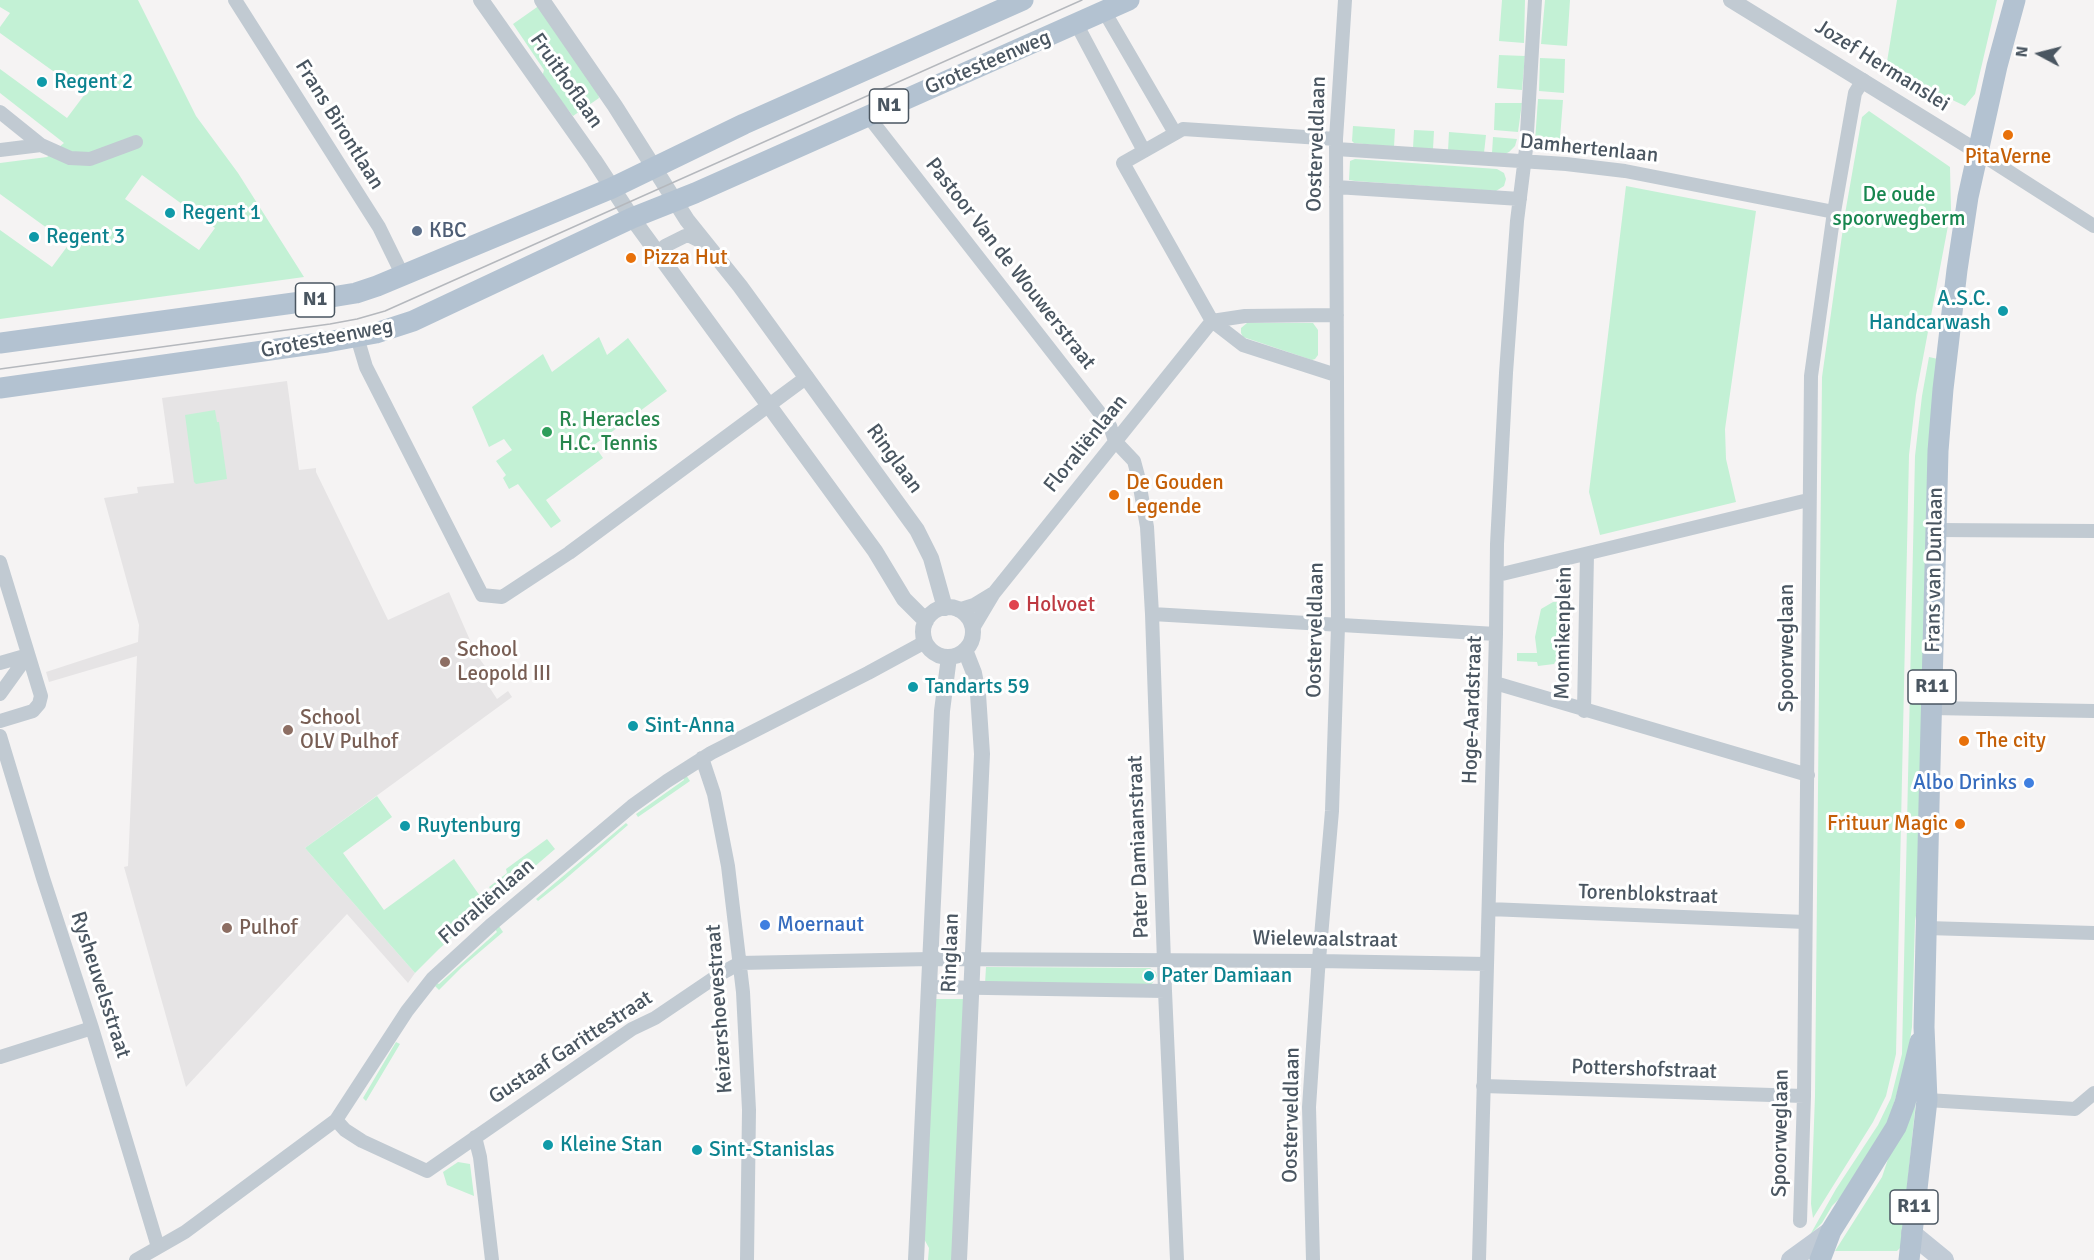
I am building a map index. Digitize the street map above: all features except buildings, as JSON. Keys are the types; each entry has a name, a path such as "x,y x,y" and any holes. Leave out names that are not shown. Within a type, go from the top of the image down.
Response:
{"main road":[{"name":"N1","path":"1104,11 1129,0"},
{"name":"R11","path":"1978,152 2014,0"},
{"name":"Grotesteenweg","path":"654,169 744,124 1015,2"},
{"name":"Grotesteenweg","path":"675,202 1077,25 1104,11"},
{"name":"Frans van Dunlaan","path":"1909,1260 1927,1100 1924,1027 1938,451 1956,270 1978,152"},
{"name":"N1","path":"612,188 654,169"},
{"name":"Grotesteenweg","path":"0,343 356,293 403,276 612,188"},
{"name":"N1","path":"632,218 675,202"},
{"name":"Grotesteenweg","path":"0,388 357,337 413,321 632,218"},
{"name":"Frans van Dunlaan","path":"1820,1260 1831,1231 1896,1127 1905,1103 1924,1027"},
{"path":"1791,1260 1831,1231"},
{"path":"1911,1233 1944,1260"}],"street":[{"name":"Frans Birontlaan","path":"235,0 379,226 403,276"},
{"name":"Fruithoflaan","path":"482,0 632,218"},
{"name":"Fruithoflaan","path":"542,0 615,106 675,202"},
{"name":"Oosterveldlaan","path":"1313,1260 1309,1107 1332,811 1338,626 1336,144 1345,0"},
{"name":"Hoge-Aardstraat","path":"1479,1260 1497,544 1506,373 1535,0"},
{"name":"Jozef Hermanslei","path":"1731,0 1749,5 1978,152"},
{"path":"1104,11 1175,133"},
{"path":"1077,25 1144,151"},
{"name":"Spoorweglaan","path":"1800,1221 1804,1096 1811,376 1834,212 1855,93 1863,80"},
{"path":"0,112 41,144 70,158 90,159 136,142"},
{"name":"Pastoor Van de Wouwerstraat","path":"867,116 1110,426 1115,441"},
{"name":"Damhertenlaan","path":"1212,321 1123,163 1183,129 1625,171 1834,212"},
{"path":"0,150 41,144"},
{"path":"1978,152 2094,226"},
{"path":"1336,188 1520,199"},
{"name":"Ringlaan","path":"675,202 704,243 740,286 917,530 932,558 952,609 968,618 972,630"},
{"path":"632,218 875,551 904,599 926,621"},
{"path":"661,257 664,246 684,236 690,236 704,243"},
{"path":"1212,321 1245,316 1337,315"},
{"path":"1212,321 1243,345 1336,375"},
{"name":"Floraliënlaan","path":"972,630 994,592 1212,321"},
{"path":"357,337 366,367 482,595 502,597 569,553 807,377"},
{"name":"Pater Damiaanstraat","path":"1115,441 1134,461 1147,526 1177,1260"},
{"path":"1587,554 1808,500"},
{"path":"1936,530 2094,531"},
{"name":"Monnikenplein","path":"1495,683 1584,711 1587,554 1498,575"},
{"path":"0,562 40,696 39,704 33,711 0,721"},
{"name":"Floraliënlaan","path":"952,609 974,605 994,592"},
{"path":"952,609 931,614 924,627 925,642 937,654 949,657 965,650 970,643 972,630"},
{"path":"1152,614 1496,634"},
{"name":"Floraliënlaan","path":"136,1260 185,1232 336,1120 407,1011 432,979 492,924 633,806 702,758 925,642"},
{"name":"Ringlaan","path":"959,1260 982,742 978,694 974,673 965,650"},
{"path":"0,663 28,655"},
{"path":"0,694 28,655"},
{"name":"Ringlaan","path":"916,1260 942,711 949,657"},
{"path":"1932,708 2094,711"},
{"path":"1584,711 1808,775"},
{"name":"Rysheuvelsstraat","path":"0,736 158,1247"},
{"name":"Keizershoevestraat","path":"702,758 714,794 728,866 740,963 749,1110 747,1260"},
{"name":"Torenblokstraat","path":"1489,909 1805,922"},
{"path":"1927,928 2094,933"},
{"name":"Wielewaalstraat","path":"740,963 930,959 1486,964"},
{"name":"Gustaaf Garittestraat","path":"336,1120 356,1138 427,1171 632,1029 655,1018 740,963"},
{"path":"929,987 1165,991"},
{"path":"0,1057 92,1028"},
{"name":"Pottershofstraat","path":"1483,1086 1804,1096"},
{"path":"1927,1100 2075,1109 2094,1093"},
{"path":"475,1137 480,1157 492,1260"}],"shaded area":[{"name":"School OLV Pulhof","path":"287,381 299,470 316,468 388,620 449,592 476,654 487,669 480,673 497,699 508,691 512,697 305,848 415,973 408,983 347,914 186,1087 124,867 128,866 137,656 49,682 46,672 138,642 139,625 104,498 138,493 137,487 174,483 162,398"}],"green space":[{"path":"0,0 138,0 196,116 238,173 304,277 0,319 0,230 52,267 69,244 0,194 0,163 47,157 64,143 0,93 0,69 67,118 85,94 0,33 0,27 10,13 0,7","holes":["142,175 215,228 199,250 125,199"]},
{"path":"1502,0 1525,0 1524,43 1499,41"},
{"path":"1545,0 1570,0 1567,46 1541,44"},
{"path":"1897,0 1997,0 1975,94 1965,106 1886,68"},
{"path":"540,5 597,89 599,98 573,116 542,77 544,70 513,24"},
{"path":"1499,55 1525,56 1522,90 1497,88"},
{"path":"1540,58 1565,59 1564,93 1539,91"},
{"path":"1538,99 1563,100 1559,151 1539,149 1535,141"},
{"path":"1495,103 1522,103 1518,132 1494,130"},
{"name":"De oude spoorwegberm","path":"1869,111 1950,167 1951,210 1916,395 1909,455 1896,1054 1886,1096 1873,1122 1813,1218 1811,1204 1815,1096 1822,377 1845,214 1862,117"},
{"path":"1353,126 1395,129 1394,147 1354,143 1352,141"},
{"path":"1414,130 1434,131 1433,149 1413,148"},
{"path":"1449,132 1486,135 1484,153 1448,151"},
{"path":"1493,137 1517,139 1515,146 1509,152 1492,153"},
{"path":"1355,159 1497,169 1504,173 1506,179 1504,186 1496,191 1349,180 1350,161"},
{"path":"1626,186 1756,211 1725,429 1726,459 1736,502 1600,535 1589,492"},
{"path":"1247,323 1313,323 1318,330 1318,355 1312,360 1243,337 1241,328"},
{"name":"R. Heracles H.C. Tennis","path":"599,337 607,355 628,338 667,391 594,445 603,458 546,500 561,521 551,528 518,484 509,489 503,478 506,475 496,461 512,450 504,439 489,447 472,407 543,354 552,372"},
{"path":"1929,357 1938,359 1920,894 1915,921 1912,1027 1907,1060 1888,1123 1848,1190 1832,1206 1822,1223 1810,1235 1836,1189 1878,1125 1891,1098 1902,1054 1915,456"},
{"path":"215,410 217,422 219,422 227,479 196,484 185,415"},
{"path":"1553,602 1561,602 1568,619 1561,651 1554,664 1538,666 1537,662 1517,661 1517,653 1537,653 1535,637 1541,609"},
{"path":"686,775 690,781 638,817 636,814 684,780"},
{"path":"377,796 392,817 343,853 384,910 454,859 487,906 415,973 305,848"},
{"path":"626,823 628,825 562,882 538,901 536,899"},
{"path":"547,839 555,849 497,899 489,887 507,873 506,869"},
{"path":"499,926 503,932 439,990 435,986 497,932 495,929"},
{"path":"986,967 1150,968 1156,972 1157,976 1151,985 985,984"},
{"path":"936,999 966,999 952,1260 928,1260 929,1248 923,1237"},
{"path":"396,1042 400,1044 366,1101 363,1098"},
{"path":"1916,1100 1901,1247 1897,1251 1835,1251 1882,1177 1889,1156"},
{"path":"458,1162 470,1164 474,1196 447,1185 443,1172"}],"tram line":[{"path":"0,369 330,324 385,311 1082,0"}],"place":[{"name":"Regent 2","path":"42,82"},
{"name":"PitaVerne","path":"2008,135"},
{"name":"Regent 1","path":"170,213"},
{"name":"KBC","path":"417,231"},
{"name":"Regent 3","path":"34,237"},
{"name":"Pizza Hut","path":"631,258"},
{"name":"A.S.C. Handcarwash","path":"2003,311"},
{"name":"R. Heracles H.C. Tennis","path":"547,432"},
{"name":"De Gouden Legende","path":"1114,495"},
{"name":"Holvoet","path":"1014,605"},
{"name":"School Leopold III","path":"445,662"},
{"name":"Tandarts 59","path":"913,687"},
{"name":"Sint-Anna","path":"633,726"},
{"name":"School OLV Pulhof","path":"288,730"},
{"name":"The city","path":"1964,741"},
{"name":"Albo Drinks","path":"2029,783"},
{"name":"Frituur Magic","path":"1960,824"},
{"name":"Ruytenburg","path":"405,826"},
{"name":"Moernaut","path":"765,925"},
{"name":"Pulhof","path":"227,928"},
{"name":"Pater Damiaan","path":"1149,976"},
{"name":"Kleine Stan","path":"548,1145"},
{"name":"Sint-Stanislas","path":"697,1150"}]}
